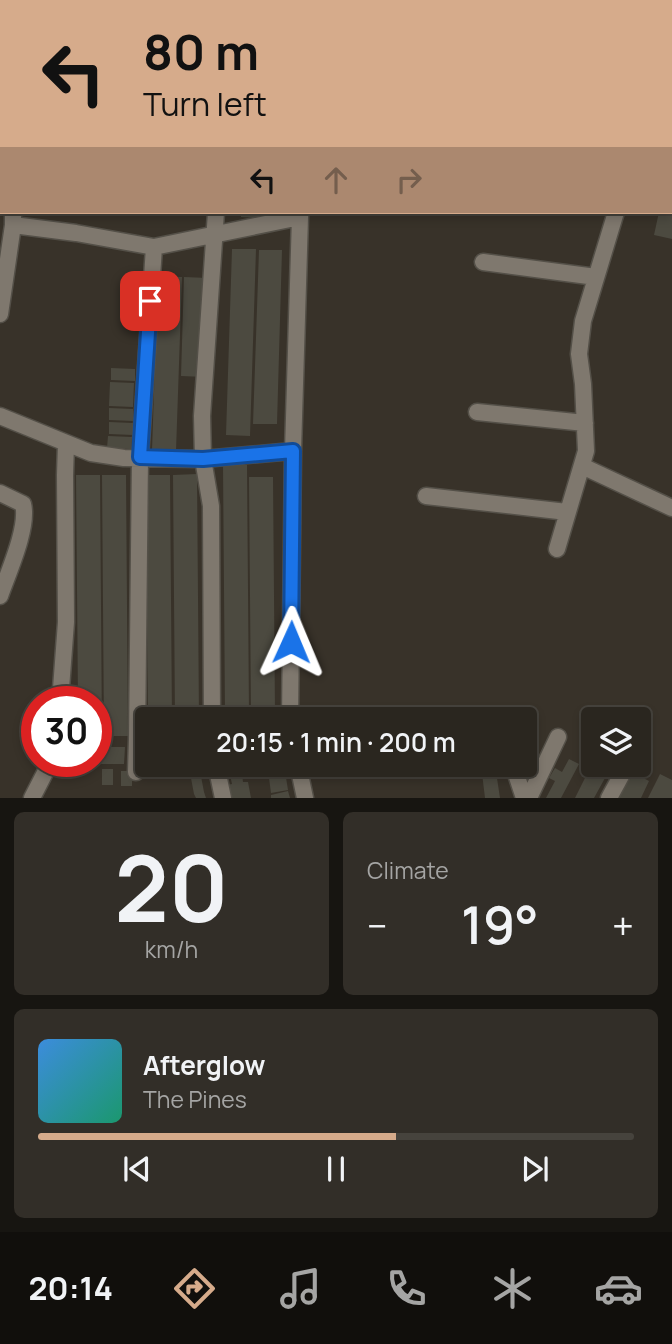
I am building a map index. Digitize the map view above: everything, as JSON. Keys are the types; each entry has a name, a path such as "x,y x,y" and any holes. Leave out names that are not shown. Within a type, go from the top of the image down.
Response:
{"street":[{"path":"212,707 211,506 203,459 202,416 216,214"},
{"path":"556,549 586,451 579,354 583,321 615,214"},
{"path":"0,314 13,218 154,247 300,215 293,451 290,707"},
{"path":"142,707 140,457 154,247"},
{"path":"483,262 596,277"},
{"path":"477,412 585,423"},
{"path":"0,416 91,453 124,457 203,459 293,451"},
{"path":"61,686 66,622 66,444"},
{"path":"582,466 672,508"},
{"path":"0,494 23,504 25,512 21,535 0,596"},
{"path":"426,496 567,512"},
{"path":"526,798 558,737"},
{"path":"32,798 43,777"},
{"path":"219,777 223,798"},
{"path":"301,777 305,798"},
{"path":"518,777 526,798"},
{"path":"609,798 620,777"}],"building":[{"path":"241,214 265,214 265,218 241,217"},
{"path":"659,214 672,214 672,239 654,235"},
{"path":"232,249 256,249 250,436 226,435"},
{"path":"259,250 282,250 277,424 253,424"},
{"path":"158,276 182,277 176,451 152,450"},
{"path":"184,277 208,278 205,377 181,376"},
{"path":"111,368 135,369 135,381 111,380"},
{"path":"110,382 134,383 133,407 109,406"},
{"path":"109,408 133,409 133,421 109,420"},
{"path":"109,422 133,423 133,435 109,434"},
{"path":"108,436 132,437 131,449 107,448"},
{"path":"223,465 247,465 249,707 225,707"},
{"path":"197,474 199,707 175,707 173,475"},
{"path":"76,475 100,475 102,686 78,686"},
{"path":"102,475 126,475 128,736 112,736 112,686 104,686"},
{"path":"146,475 170,475 172,707 148,707"},
{"path":"249,477 273,477 275,707 251,707"},
{"path":"112,747 125,747 124,764 112,764"},
{"path":"569,759 579,764 561,798 546,798 555,781 549,778 555,768 562,772"},
{"path":"113,769 113,785 102,785 102,777 112,777"},
{"path":"121,771 132,771 132,786 121,786"},
{"path":"660,774 672,780 672,798 648,798"},
{"path":"191,777 201,777 206,798 196,798"},
{"path":"230,777 242,777 243,782 248,782 251,798 229,798 227,785 232,784"},
{"path":"265,777 286,777 288,790 271,793 269,778"},
{"path":"482,777 497,777 500,798 485,798"},
{"path":"586,777 605,778 594,798 575,798"},
{"path":"627,777 641,777 649,781 641,798 615,798"},
{"path":"288,791 290,798 271,798 271,795"}],"route":[{"path":"150,301 140,457 203,459 293,451 291,642"}]}
